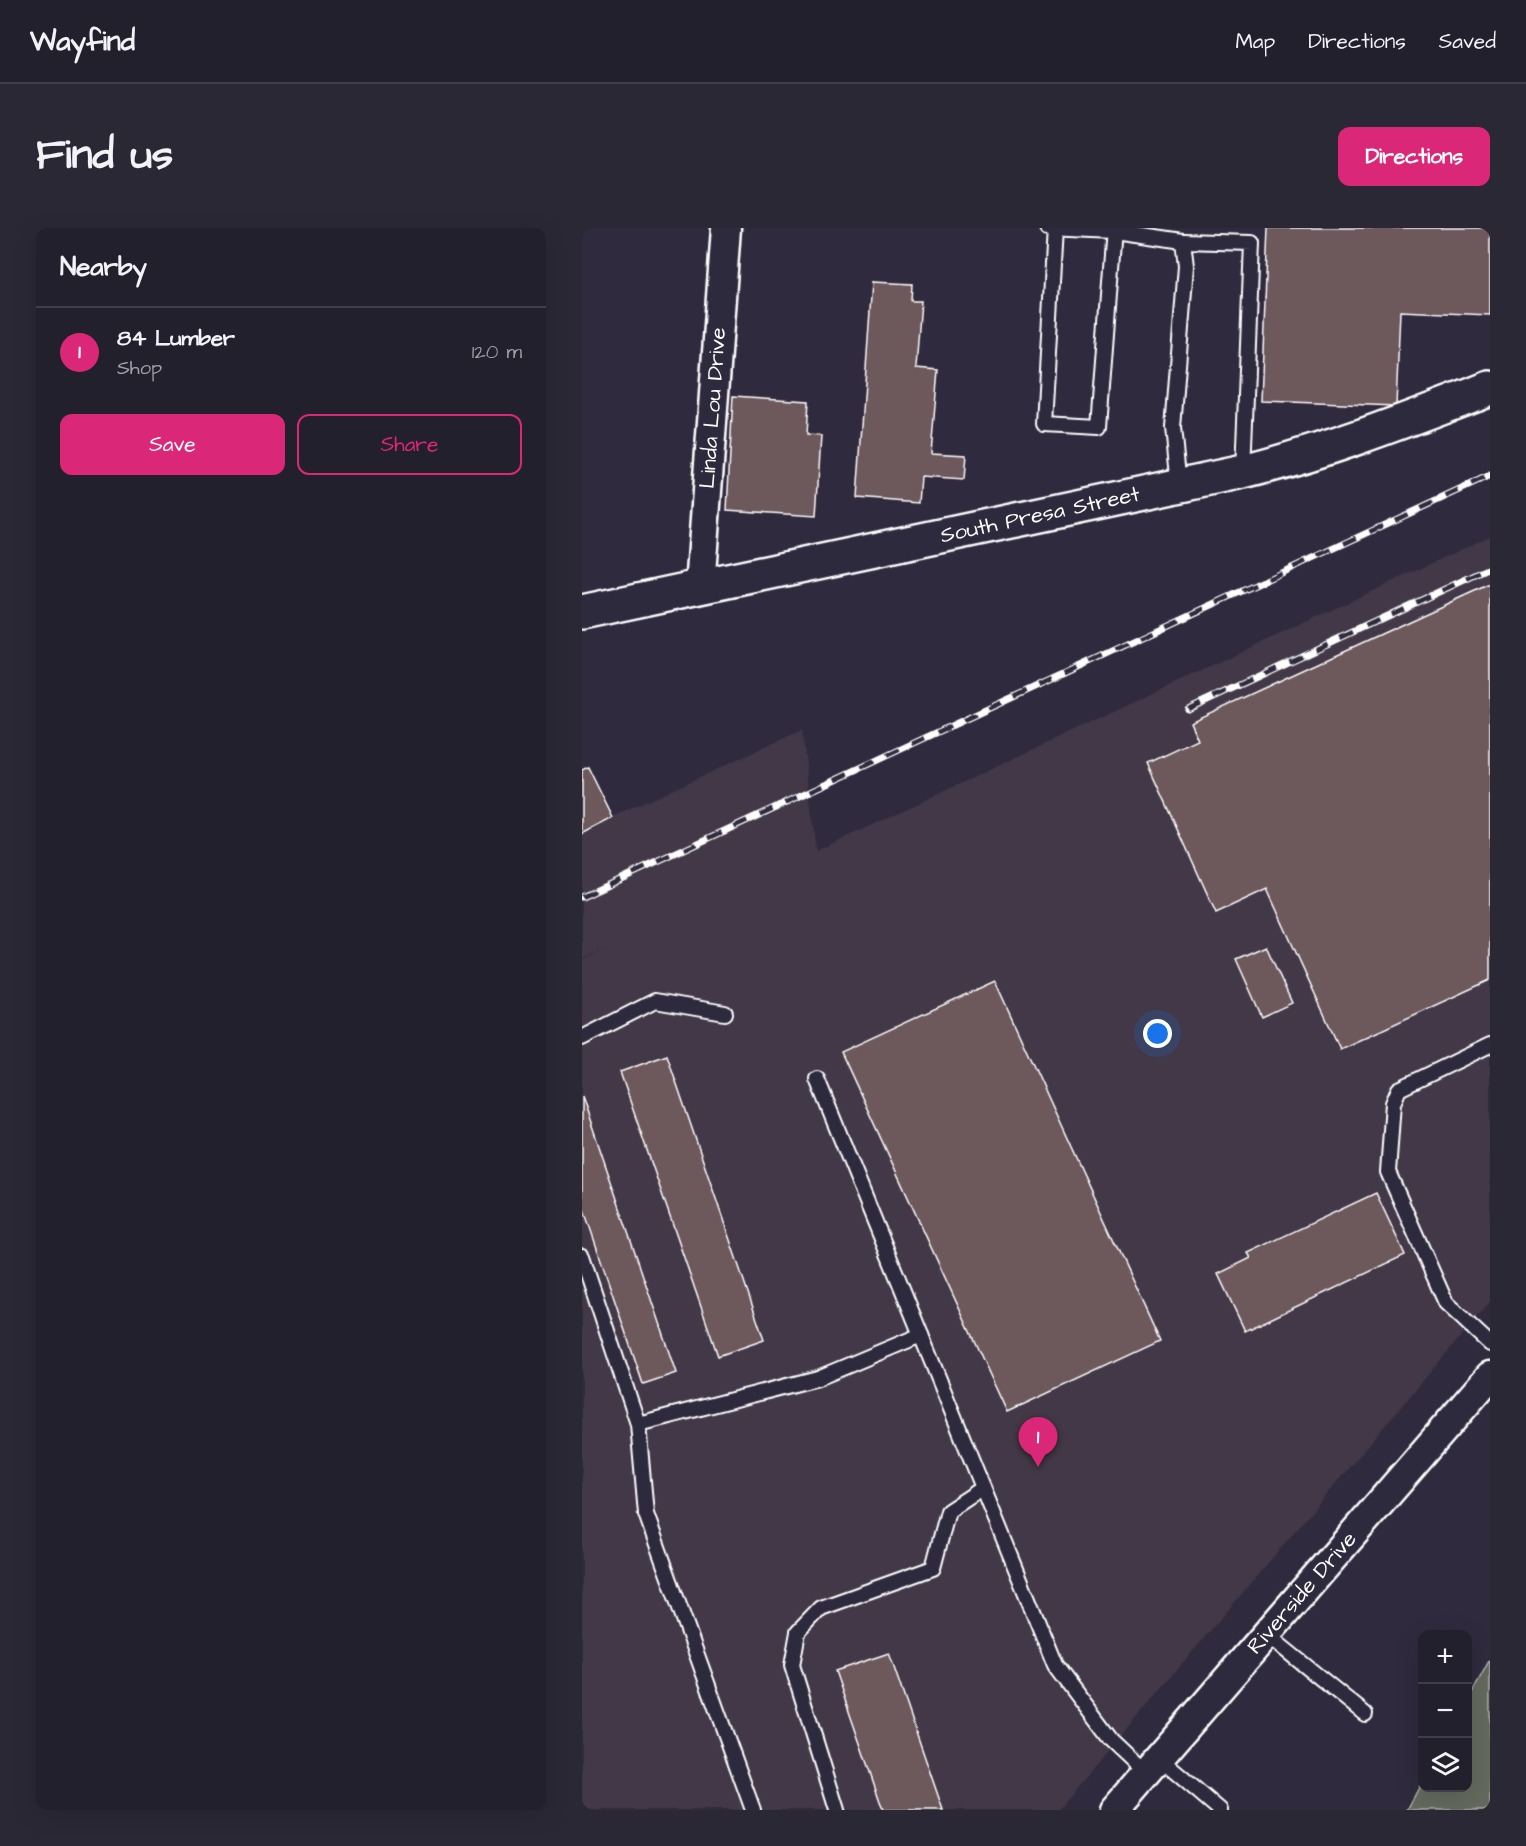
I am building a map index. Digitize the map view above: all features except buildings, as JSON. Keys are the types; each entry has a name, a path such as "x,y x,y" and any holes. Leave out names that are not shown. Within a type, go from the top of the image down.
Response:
{"main road":[{"name":"South Presa Street","path":"582,612 1289,461 1490,388"}],"street":[{"name":"Linda Lou Drive","path":"700,588 726,228"},
{"name":"Riverside Drive","path":"1114,1810 1490,1376"}],"lane":[{"path":"1047,228 1114,230 1183,241 1252,243 1243,472"},
{"path":"1055,228 1044,424 1099,427 1114,230"},
{"path":"1179,486 1173,428 1185,266 1183,241"},
{"path":"582,1038 655,1001 725,1013"},
{"path":"1490,1045 1399,1089 1393,1103 1388,1172 1446,1303 1490,1344"},
{"path":"817,1079 1055,1665 1111,1740 1220,1810"},
{"path":"582,1256 638,1424 646,1514 753,1810"},
{"path":"638,1424 818,1378 921,1335"},
{"path":"837,1810 792,1665 798,1632 821,1608 933,1568 948,1511 983,1488"},
{"path":"1266,1634 1365,1714"}],"shaded area":[{"path":"1490,536 1490,1302 1058,1810 582,1810 582,960 608,947 582,959 582,831 802,730 816,851"}],"green space":[{"path":"1490,1659 1490,1810 1407,1810 1418,1789 1418,1792 1472,1792 1472,1693"}],"railway":[{"path":"582,897 1490,476"},
{"path":"1188,709 1490,568"}],"place":[{"name":"84 Lumber","path":"1038,1467"}]}
